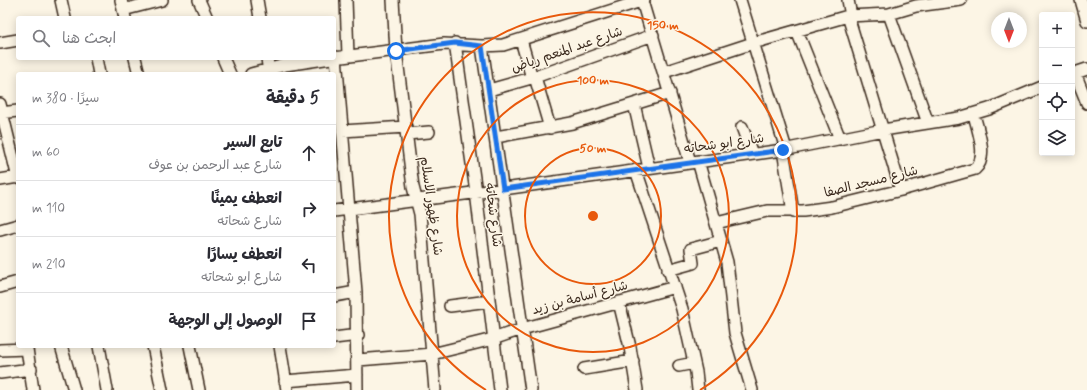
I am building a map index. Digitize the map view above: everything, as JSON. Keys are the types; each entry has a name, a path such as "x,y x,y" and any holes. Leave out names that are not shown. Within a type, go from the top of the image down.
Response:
{"street":[{"path":"61,0 65,16"},
{"path":"123,9 162,0"},
{"path":"199,0 206,16"},
{"path":"257,0 260,16"},
{"path":"346,0 348,56"},
{"name":"شارع ظهور الاسلام","path":"392,0 396,51 406,131 416,200 420,214 435,390"},
{"path":"336,58 455,43 482,46 503,45 643,0 670,93 716,223 730,280 735,333 752,390"},
{"path":"740,0 784,149 793,212"},
{"path":"848,0 849,16 901,190"},
{"path":"664,72 849,16 889,14 916,6 961,0"},
{"path":"1081,0 1087,21"},
{"path":"889,14 928,123"},
{"path":"797,31 840,139"},
{"name":"شارع عبد المنعم رياض","path":"489,90 534,77 653,36"},
{"path":"0,43 16,40"},
{"path":"520,40 534,77 550,128"},
{"name":"شارع شحاته","path":"455,43 476,192 500,390"},
{"name":"شارع شحاته","path":"482,46 531,390"},
{"path":"96,60 99,72"},
{"path":"136,60 138,72"},
{"path":"224,60 229,72"},
{"path":"256,72 268,67 319,60"},
{"path":"334,60 335,72"},
{"path":"1075,74 1087,69"},
{"path":"1075,76 1087,103"},
{"path":"336,85 356,292 358,335 357,390"},
{"name":"شارع ابو شحاته","path":"336,211 503,189 784,149 974,114 1005,104 1039,88"},
{"path":"496,137 550,128 670,93"},
{"path":"634,104 649,168"},
{"path":"16,111 1,110 16,169"},
{"name":"شارع مسجد الصفا","path":"716,223 768,211 793,212 822,209 901,190 978,166 982,156 974,114"},
{"path":"339,125 429,132"},
{"path":"742,127 752,154"},
{"path":"636,170 668,270 675,287 694,363 698,390"},
{"path":"0,180 16,177"},
{"path":"0,230 16,226"},
{"path":"668,270 693,263 691,249 721,241"},
{"path":"0,287 16,283"},
{"name":"شارع أسامة بن زيد","path":"358,360 432,354 493,339 522,328 675,287"},
{"path":"336,296 356,292"},
{"path":"450,306 489,301"},
{"path":"619,302 633,361 637,390"},
{"path":"336,338 358,335"},
{"path":"0,350 21,348"},
{"path":"32,348 31,369 33,390"},
{"path":"61,348 74,390"},
{"path":"99,348 107,390"},
{"path":"153,348 162,390"},
{"path":"190,348 199,390"},
{"path":"280,348 286,385 357,375"},
{"path":"584,369 633,361"},
{"path":"679,366 694,363"},
{"path":"0,373 31,369"}],"route":[{"path":"396,51 455,43 482,46 503,189 783,150"}]}
